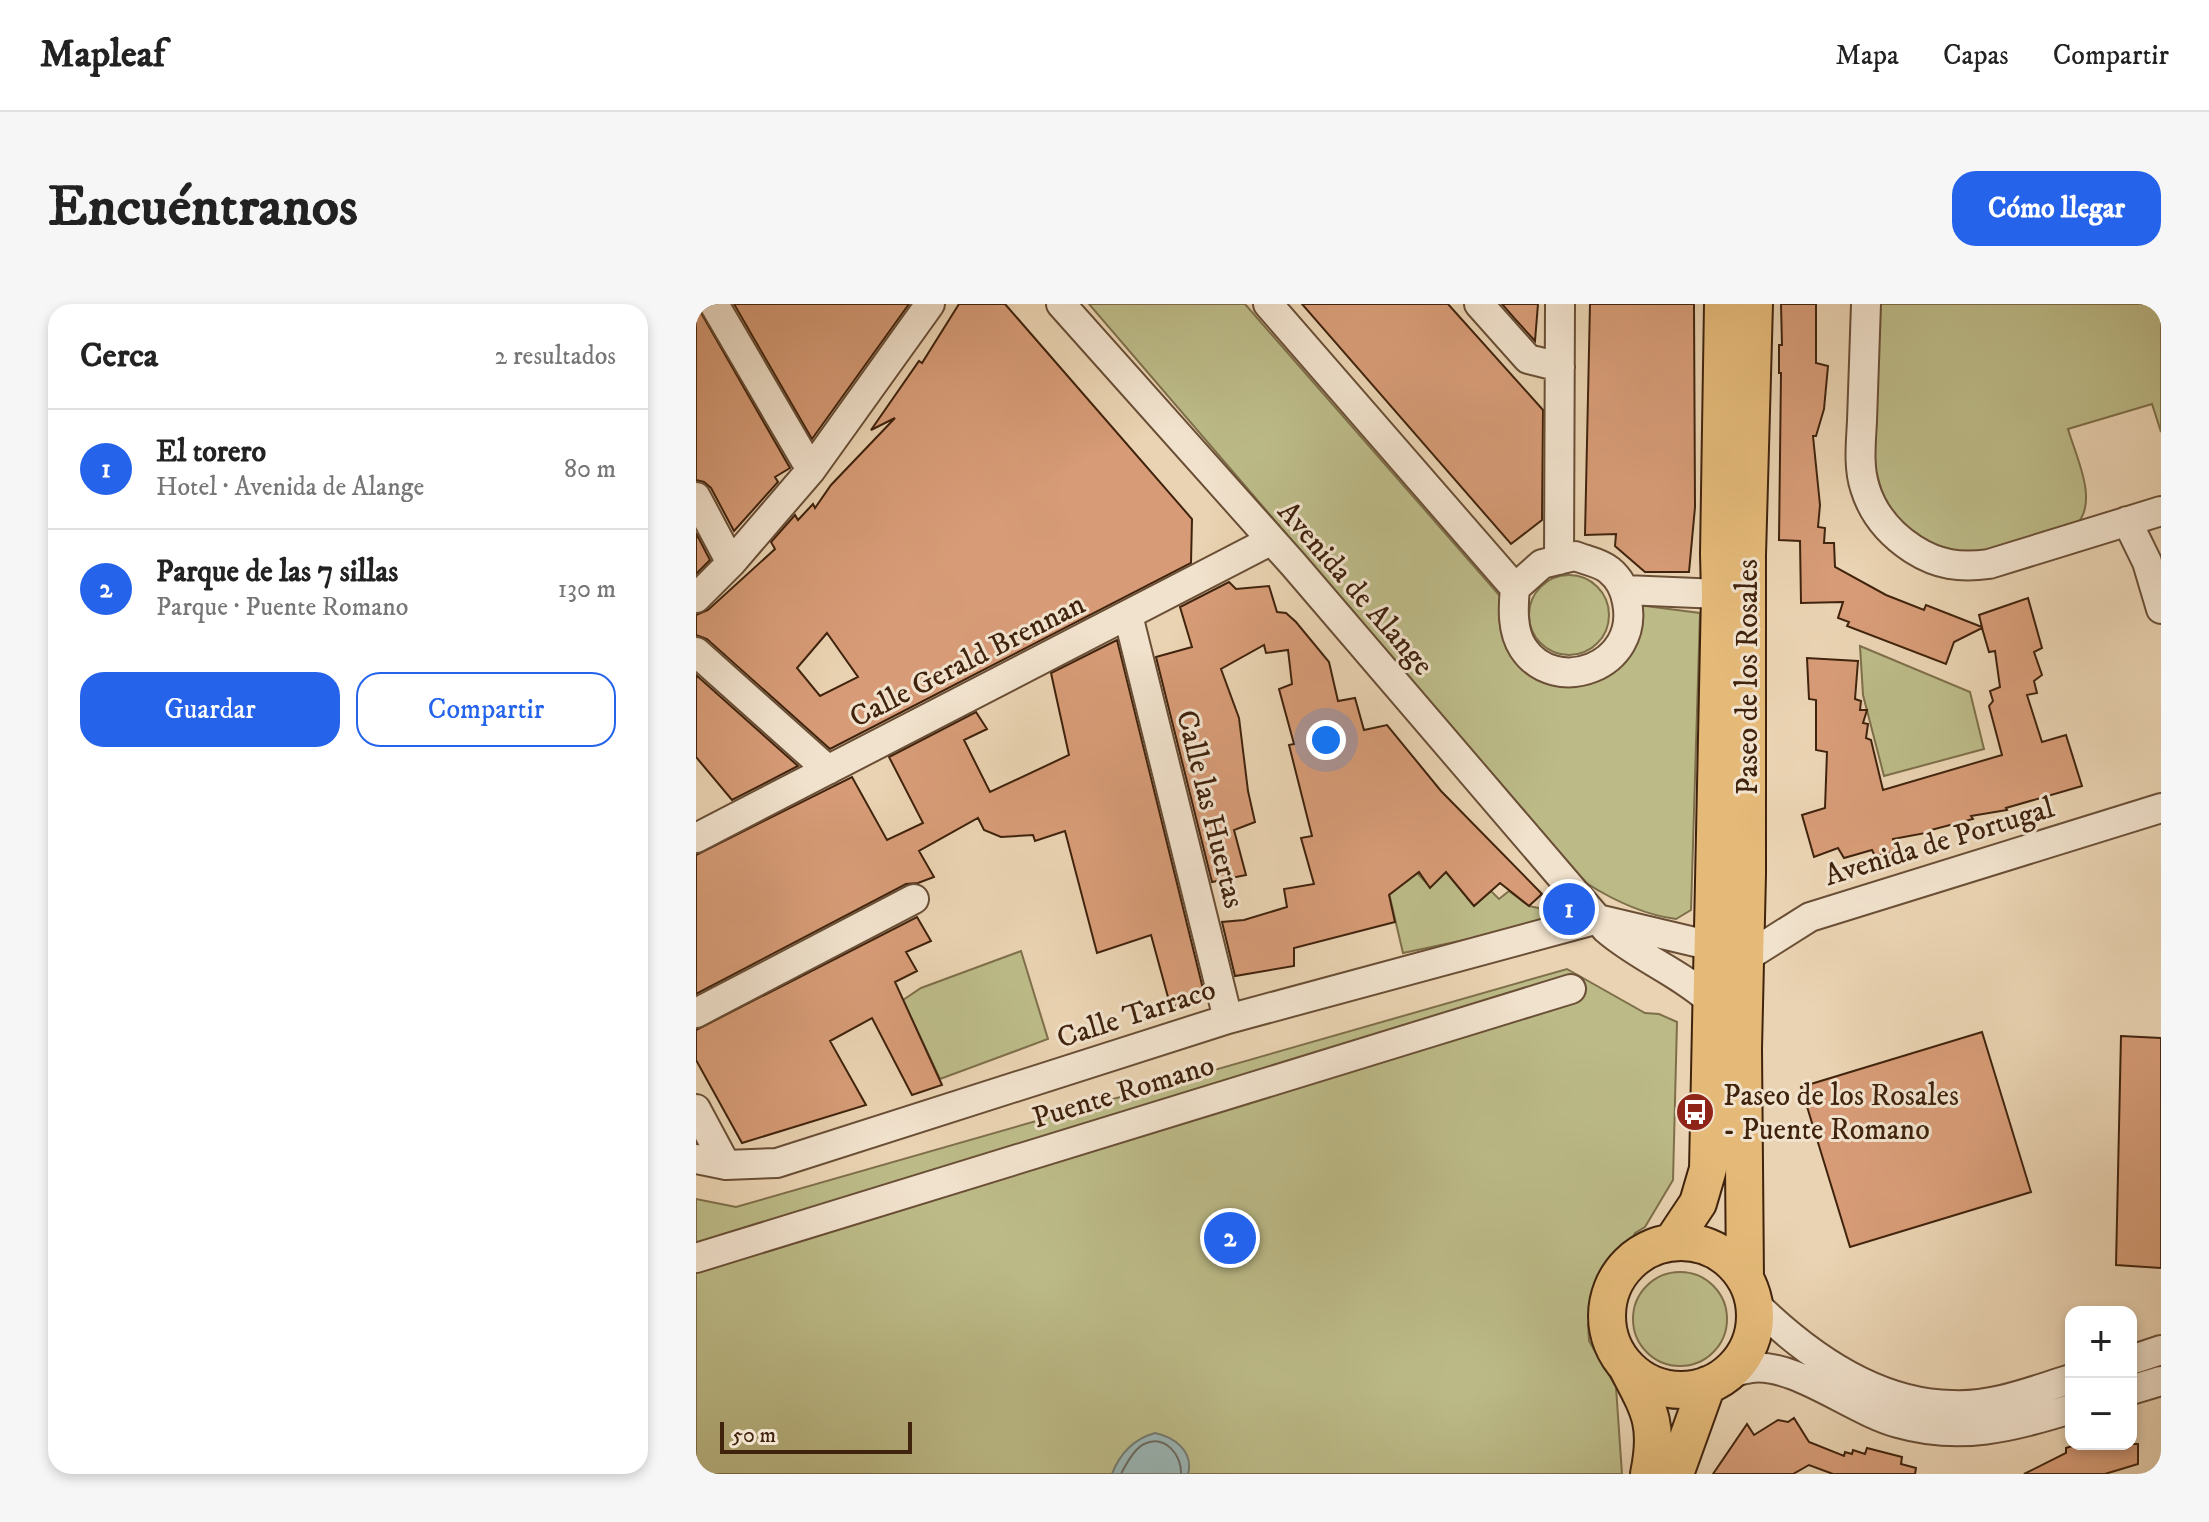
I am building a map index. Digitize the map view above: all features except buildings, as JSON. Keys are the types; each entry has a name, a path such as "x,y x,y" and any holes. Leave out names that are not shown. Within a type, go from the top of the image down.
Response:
{"main road":[{"name":"Paseo de los Rosales","path":"1672,1242 1698,1203 1708,1169 1723,304"},
{"name":"Paseo de los Rosales","path":"1750,1291 1743,1049 1747,555 1754,304"},
{"path":"1649,1474 1654,1432 1651,1416 1628,1369 1614,1349 1606,1325 1608,1298 1618,1275 1635,1258 1672,1242 1696,1243 1712,1248 1733,1263 1750,1291 1753,1335 1744,1355 1717,1380 1675,1474"},
{"path":"1628,1369 1649,1384 1665,1390 1682,1390 1717,1380"}],"street":[{"path":"714,304 811,470"},
{"path":"696,598 731,563 811,470 930,304"},
{"name":"Avenida de Alange","path":"1061,304 1294,565 1598,919 1636,953 1697,988 1711,1001"},
{"path":"1268,304 1515,588"},
{"path":"1479,304 1528,359 1560,367"},
{"path":"1559,560 1560,304"},
{"path":"1866,304 1861,446 1864,486 1878,518 1906,545 1927,558 1968,567 1989,564 2161,511"},
{"path":"696,497 731,563"},
{"path":"2127,521 2147,562 2161,609"},
{"name":"Calle Gerald Brennan","path":"696,838 1270,541"},
{"path":"1575,556 1609,570 1625,590 1630,617 1623,642 1605,663 1576,673 1544,666 1523,648 1513,617 1515,588 1542,564 1559,560 1575,556"},
{"path":"1625,590 1720,594"},
{"name":"Calle las Huertas","path":"1128,615 1228,1019"},
{"path":"696,652 828,770"},
{"name":"Avenida de Portugal","path":"1745,958 1810,917 2161,808"},
{"path":"696,1013 914,899"},
{"path":"1598,919 1712,946"},
{"name":"Calle Tarraco","path":"696,1159 726,1165 777,1163 1228,1019 1598,919"},
{"name":"Paseo de los Rosales","path":"1712,946 1727,977 1743,1049"},
{"name":"Puente Romano","path":"696,1258 1571,989"},
{"path":"696,1109 726,1165"},
{"path":"1750,1291 1782,1330 1836,1368 1911,1400 1953,1406 1997,1401 2065,1381"},
{"path":"2137,1358 2161,1350"},
{"path":"1717,1380 1752,1368 1790,1373 1875,1416 1929,1430 1957,1432 2011,1427 2065,1411"},
{"path":"2137,1388 2161,1381"}],"shaded area":[{"path":"1089,304 1245,304 1500,596 1500,626 1505,644 1513,659 1538,679 1569,686 1600,678 1613,668 1620,656 1638,605 1700,613 1691,910 1676,919 1653,914 1618,901 1586,883"},
{"path":"1877,304 2161,304 2161,432 2152,404 2068,429 2086,493 2086,505 2075,526 1981,553 1944,551 1924,542 1893,514 1884,499 1874,464"},
{"path":"1569,575 1584,578 1597,587 1606,600 1609,615 1606,630 1597,643 1584,652 1569,655 1554,652 1541,643 1532,630 1529,615 1532,600 1541,587 1554,578"},
{"path":"1860,646 1970,692 1984,749 1884,776 1863,695"},
{"path":"1373,825 1430,887 1446,872 1474,906 1491,891 1499,899 1509,891 1529,906 1539,908 1545,923 1403,953"},
{"path":"1021,951 1048,1039 940,1079 903,1000 921,988"},
{"path":"1567,969 1645,1013 1659,1014 1677,1022 1673,1180 1645,1227 1635,1233 1588,1324 1589,1341 1616,1387 1622,1474 696,1474 696,1199 736,1207"},
{"path":"1680,1272 1698,1276 1713,1286 1723,1301 1727,1319 1723,1337 1713,1352 1698,1362 1680,1366 1662,1362 1647,1352 1637,1337 1633,1319 1637,1301 1647,1286 1662,1276"}],"water":[{"path":"1155,1433 1181,1446 1188,1458 1188,1474 1112,1474 1129,1448"}],"place":[{"name":"El torero","path":"1569,909"},
{"name":"Paseo de los Rosales - Puente Romano","path":"1695,1112"},
{"name":"Parque de las 7 sillas","path":"1230,1238"}]}
